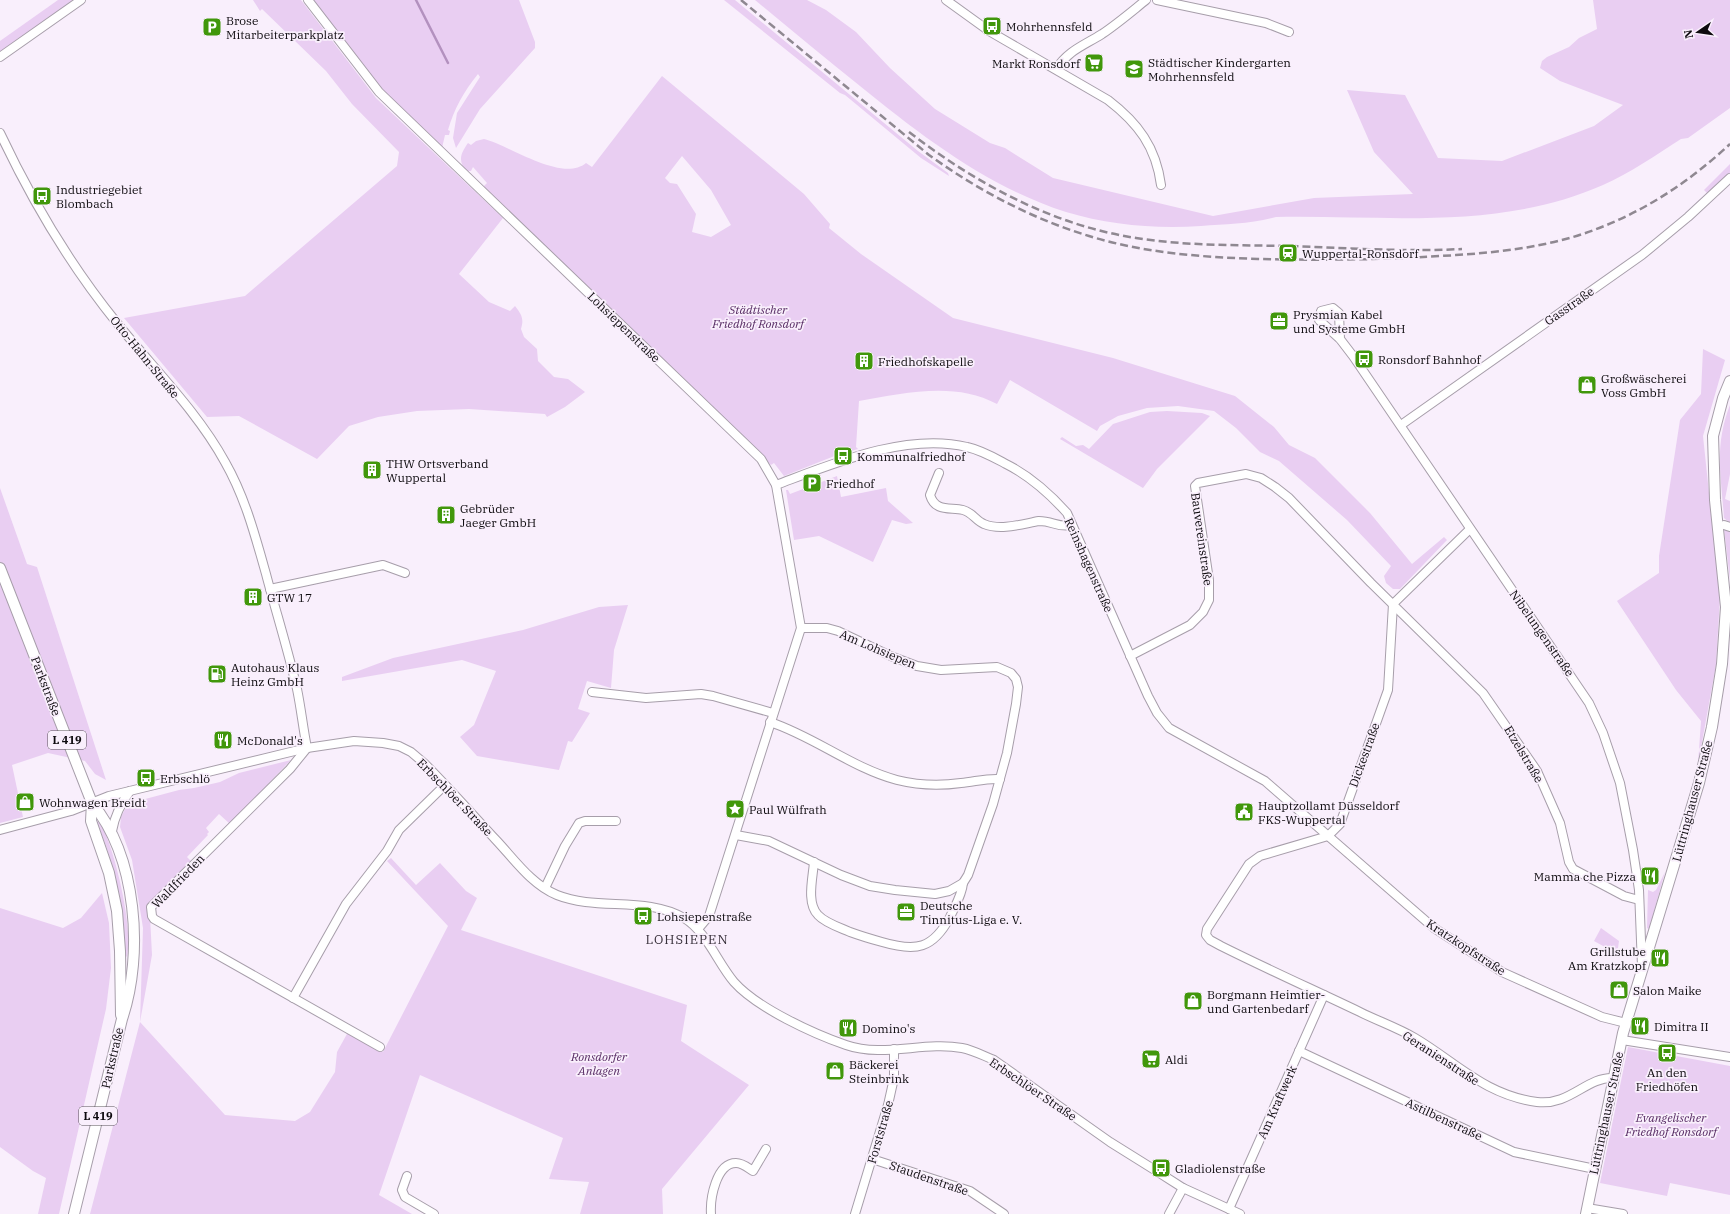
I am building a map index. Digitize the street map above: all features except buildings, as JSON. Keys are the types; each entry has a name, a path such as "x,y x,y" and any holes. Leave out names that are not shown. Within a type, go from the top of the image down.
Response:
{"main road":[{"name":"Lüttringhauser Straße","path":"1587,1211 1613,1078 1626,1023 1699,783 1712,727 1722,664 1726,607 1712,454 1716,420 1730,381"},
{"name":"Parkstraße","path":"0,568 92,803 112,831 126,879 134,920 129,997 122,1019 74,1214"},
{"name":"Parkstraße","path":"92,803 90,821 109,873 117,912 122,1019"}],"street":[{"path":"0,56 81,0"},
{"name":"Lohsiepenstraße","path":"308,0 379,92 761,459 776,485 801,628 770,722 710,916 698,929"},
{"path":"946,0 990,31 1108,100 1126,114 1148,142 1158,166 1161,186"},
{"path":"1056,69 1064,57 1074,49 1090,42 1146,0"},
{"path":"1157,0 1266,22 1289,32"},
{"name":"Otto-Hahn-Straße","path":"0,133 31,195 79,272 117,323 201,426 225,461 246,509 270,589 297,689 307,748"},
{"name":"Gasstraße","path":"1401,425 1642,255 1688,217 1730,178"},
{"name":"Nibelungenstraße","path":"1340,339 1401,425 1470,529 1573,677 1598,720 1620,783 1633,850 1639,900 1642,968"},
{"name":"Reinshagenstraße","path":"776,485 852,457 911,445 952,444 978,450 1016,469 1050,494 1066,513 1157,713 1169,728 1266,781 1312,820 1328,836"},
{"path":"939,473 930,495 934,504 944,509 964,510 984,524 997,527 1039,520 1062,527 1072,525"},
{"name":"Bauvereinstraße","path":"1130,656 1190,625 1203,612 1209,600 1209,580 1194,490 1198,483 1246,474 1261,478 1289,498 1393,604"},
{"path":"1393,604 1470,529"},
{"path":"270,589 383,565 405,573"},
{"name":"Dickestraße","path":"1328,836 1340,824 1388,690 1393,604"},
{"name":"Etzelstraße","path":"1393,604 1484,693 1519,742 1537,771 1560,822 1569,862 1573,869 1624,896 1639,900"},
{"name":"Am Lohsiepen","path":"801,628 827,628 838,631 893,657 917,666 941,670 997,667 1011,673 1016,679 1018,687 1007,753 993,804 976,854 962,883 962,890 956,905 936,938 919,946 898,946 861,936 818,915 812,903 814,862"},
{"path":"592,692 646,698 701,694 773,713"},
{"path":"770,722 802,734 867,770 898,780 944,784 989,778 1000,779"},
{"name":"Erbschlöer Straße","path":"92,803 109,796 307,748 354,741 398,746 411,752 445,785 526,872 545,888 557,895 578,900 670,912 685,918 698,929 734,981 745,993 765,1006 828,1038 849,1046 872,1049 938,1046 962,1048 994,1060 1110,1142 1183,1188 1240,1214"},
{"name":"Waldfrieden","path":"307,748 290,769 151,907 150,910 154,919 380,1047"},
{"path":"293,998 350,899 387,851 400,830 445,785"},
{"path":"112,831 115,816 120,804 130,791"},
{"path":"0,830 71,811 92,803"},
{"path":"545,888 565,846 579,823 585,821 616,821"},
{"path":"736,835 769,841 841,875 870,886 934,894 949,891 962,883"},
{"name":"Geranienstraße","path":"1328,836 1260,856 1249,864 1207,929 1206,935 1210,940 1414,1038 1476,1081 1499,1093 1523,1100 1539,1102 1555,1101 1569,1097 1599,1080 1613,1078"},
{"name":"Kratzkopfstraße","path":"1328,836 1429,923 1502,972 1602,1018 1626,1023"},
{"name":"Am Kraftwerk","path":"1229,1209 1324,995"},
{"path":"1622,1040 1730,1057"},
{"name":"Forststraße","path":"855,1214 894,1078 894,1049"},
{"name":"Astilbenstraße","path":"1299,1051 1514,1152 1595,1169"},
{"path":"711,1214 710,1199 725,1168 735,1163 741,1164 753,1171 766,1149"},
{"name":"Staudenstraße","path":"872,1159 970,1190 1004,1214"},
{"path":"408,1176 402,1190 405,1197 434,1214"},
{"path":"1169,1214 1183,1188"},
{"path":"1587,1211 1623,1214"}],"green space":[{"path":"58,0 74,0 0,53 0,41"},
{"path":"253,0 301,0 376,98 503,218 459,274 489,302 510,311 515,306 522,317 521,329 524,337 537,349 538,361 554,377 568,379 585,392 565,407 547,417 545,414 469,409 417,411 378,417 349,426 317,459 239,416 207,417 124,318 245,296 397,166 399,152 352,104 326,71 262,9 260,11"},
{"path":"313,0 519,0 535,42 535,48 480,109 456,148 453,138 457,113 480,77 478,74 468,87 456,108 450,122 448,130 450,131 449,135 445,135 442,148 379,88"},
{"path":"724,0 735,0 918,151 948,173 949,176 921,158 845,95 840,93"},
{"path":"755,0 807,0 826,10 856,32 890,68 935,109 990,143 1005,148 1053,178 1213,216 1314,198 1413,194 1374,152 1347,90 1405,95 1438,158 1502,161 1594,126 1623,105 1560,81 1540,68 1542,61 1547,57 1569,47 1579,38 1597,29 1593,0 1730,0 1730,108 1688,138 1681,139 1643,164 1603,185 1564,200 1523,209 1483,215 1441,218 1276,217 1248,222 1184,227 1132,225 1099,220 1066,212 1037,202 983,175 932,142 908,124"},
{"name":"Städtischer Friedhof Ronsdorf","path":"662,76 804,194 830,224 829,228 861,254 953,318 1113,358 1235,396 1274,427 1289,445 1315,458 1370,513 1412,564 1444,537 1447,540 1400,589 1393,589 1386,583 1384,576 1391,566 1347,520 1279,461 1260,452 1236,428 1214,411 1178,406 1147,408 1118,416 1100,426 1097,431 1010,380 997,404 981,397 947,391 911,392 859,401 856,447 858,449 837,455 784,476 774,463 771,465 483,187 487,183 473,167 471,171 467,171 462,164 461,157 463,150 468,143 471,145 476,141 484,139 550,166 563,169 576,168 586,163 592,167","holes":["682,156 711,190 731,225 711,237 692,232 696,214 677,184 670,183 665,178"]},
{"path":"1730,164 1730,173 1708,194 1704,190"},
{"path":"1703,349 1725,360 1703,436 1720,597 1716,665 1698,764 1701,721 1676,690 1617,601 1659,573 1659,556 1680,420 1701,394"},
{"path":"1730,405 1730,474 1725,499 1730,501 1730,523 1724,518 1720,474 1720,447 1725,420"},
{"path":"1167,411 1202,413 1210,416 1157,469 1143,488 1060,439 1062,437 1076,446 1083,445 1089,449 1113,424 1150,412"},
{"path":"837,476 841,497 886,488 888,501 913,523 906,524 892,520 873,562 819,536 794,540 786,490 788,490 790,494"},
{"path":"0,488 27,564 37,567 106,780 95,774 85,761 48,753 12,765 23,817 0,823"},
{"path":"1724,529 1730,531 1730,580"},
{"path":"628,605 614,650 611,688 587,681 578,709 590,713 572,742 568,741 559,770 477,756 460,737 474,725 496,671 462,660 342,681 342,677 393,658 523,630 599,607"},
{"path":"291,760 230,824 219,814 206,828 209,832 207,834 208,835 187,857 192,862 162,893 150,916 152,955 140,1022 143,928 132,860 120,827 121,817 125,809 134,802 179,790 220,782 239,773"},
{"path":"99,820 111,848 121,887 128,927 127,957 125,955 116,885 107,849 97,822"},
{"name":"Ronsdorfer Anlagen","path":"391,858 416,885 440,863 466,891 477,898 461,930 687,1005 681,1041 749,1085 662,1189 663,1214 580,1214 589,1182 549,1179 563,1138 420,1075 379,1195 412,1214 90,1214 140,1022 225,1115 295,1121 310,1112 335,1072 337,1052 348,1032 383,1052 448,926 387,861"},
{"path":"1665,872 1649,929 1647,928 1648,890 1653,892 1656,890"},
{"path":"102,893 109,923 111,968 106,1009 59,1214 38,1214 46,1178 33,1171 0,1147 0,908 63,928 81,918"},
{"path":"1601,928 1619,941 1618,948 1614,952 1594,941"},
{"name":"Evangelischer Friedhof Ronsdorf","path":"1628,1047 1730,1066 1730,1195 1670,1183 1667,1196 1600,1183"}],"waterway":[{"path":"416,0 448,63"}],"railway":[{"path":"741,0 929,155 966,180 1025,212 1067,229 1110,242 1151,250 1236,258 1294,260 1403,258 1467,254 1531,247 1595,230 1637,211 1657,200 1695,174 1730,144"},
{"path":"909,132 934,151 988,185 1045,212 1074,223 1105,232 1155,241 1193,244 1398,250 1462,249"}],"place":[{"name":"Mohrhennsfeld","path":"992,26"},
{"name":"Brose Mitarbeiterparkplatz","path":"212,27"},
{"name":"Markt Ronsdorf","path":"1094,63"},
{"name":"Städtischer Kindergarten Mohrhennsfeld","path":"1134,69"},
{"name":"Industriegebiet Blombach","path":"42,196"},
{"name":"Wuppertal-Ronsdorf","path":"1288,253"},
{"name":"Prysmian Kabel und Systeme GmbH","path":"1279,321"},
{"name":"Ronsdorf Bahnhof","path":"1364,359"},
{"name":"Friedhofskapelle","path":"864,361"},
{"name":"Großwäscherei Voss GmbH","path":"1587,385"},
{"name":"Kommunalfriedhof","path":"843,456"},
{"name":"THW Ortsverband Wuppertal","path":"372,470"},
{"name":"Friedhof","path":"812,483"},
{"name":"Gebrüder Jaeger GmbH","path":"446,515"},
{"name":"GTW 17","path":"253,597"},
{"name":"Autohaus Klaus Heinz GmbH","path":"217,674"},
{"name":"McDonald's","path":"223,740"},
{"name":"Erbschlö","path":"146,778"},
{"name":"Wohnwagen Breidt","path":"25,802"},
{"name":"Paul Wülfrath","path":"735,809"},
{"name":"Hauptzollamt Düsseldorf FKS-Wuppertal","path":"1244,812"},
{"name":"Mamma che Pizza","path":"1650,876"},
{"name":"Deutsche Tinnitus-Liga e. V.","path":"906,912"},
{"name":"Lohsiepenstraße","path":"643,916"},
{"name":"Grillstube Am Kratzkopf","path":"1660,958"},
{"name":"Salon Maike","path":"1619,990"},
{"name":"Borgmann Heimtier- und Gartenbedarf","path":"1193,1001"},
{"name":"Dimitra II","path":"1640,1026"},
{"name":"Domino's","path":"848,1028"},
{"name":"An den Friedhöfen","path":"1667,1053"},
{"name":"Aldi","path":"1151,1059"},
{"name":"Bäckerei Steinbrink","path":"835,1071"},
{"name":"Gladiolenstraße","path":"1161,1168"}],"district":[{"name":"LOHSIEPEN","path":"687,939"}]}
